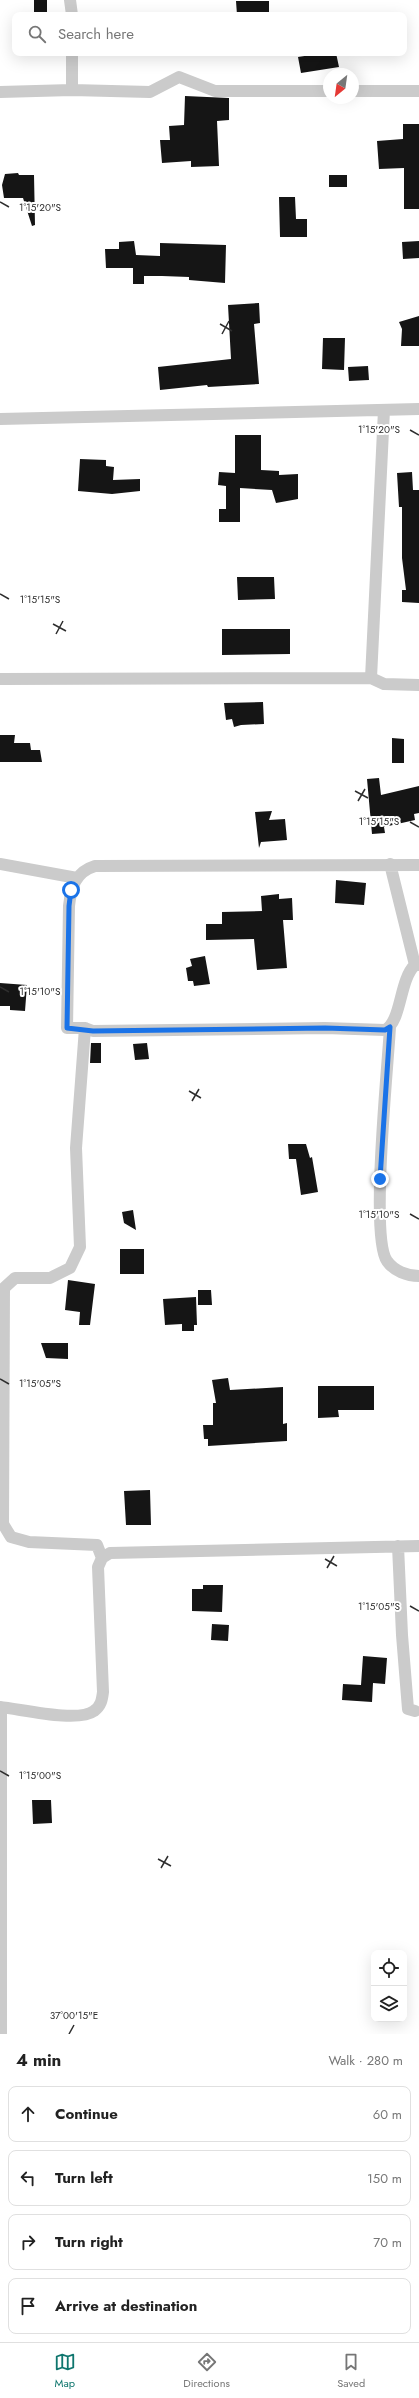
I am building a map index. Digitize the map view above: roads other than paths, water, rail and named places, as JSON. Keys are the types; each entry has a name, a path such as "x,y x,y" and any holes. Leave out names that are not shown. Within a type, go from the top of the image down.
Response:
{"street":[{"path":"70,0 72,12"},
{"path":"72,56 72,90"},
{"path":"0,92 72,90 150,92 179,77 215,91 323,91"},
{"path":"359,91 419,91"},
{"path":"0,419 419,409"},
{"path":"371,678 384,410"},
{"path":"0,679 371,678 384,684 419,685"},
{"path":"0,864 77,878"},
{"path":"390,864 417,965 408,975 390,1027 379,1191 380,1239 382,1251 387,1261 397,1271 419,1276"},
{"path":"390,1027 385,1030 325,1028 178,1031 93,1031 85,1028 67,1028 69,906 71,890 77,878 84,869 94,866 248,867 293,865 419,865"},
{"path":"85,1028 76,1148 80,1247 70,1268 50,1278 15,1278 4,1288 3,1524 10,1537 28,1542 97,1545 102,1558"},
{"path":"398,1546 402,1635 408,1710 415,1711"},
{"path":"1,2034 1,1707 74,1716 87,1715 99,1707 103,1692 98,1567 102,1558 110,1553 419,1546"}]}
